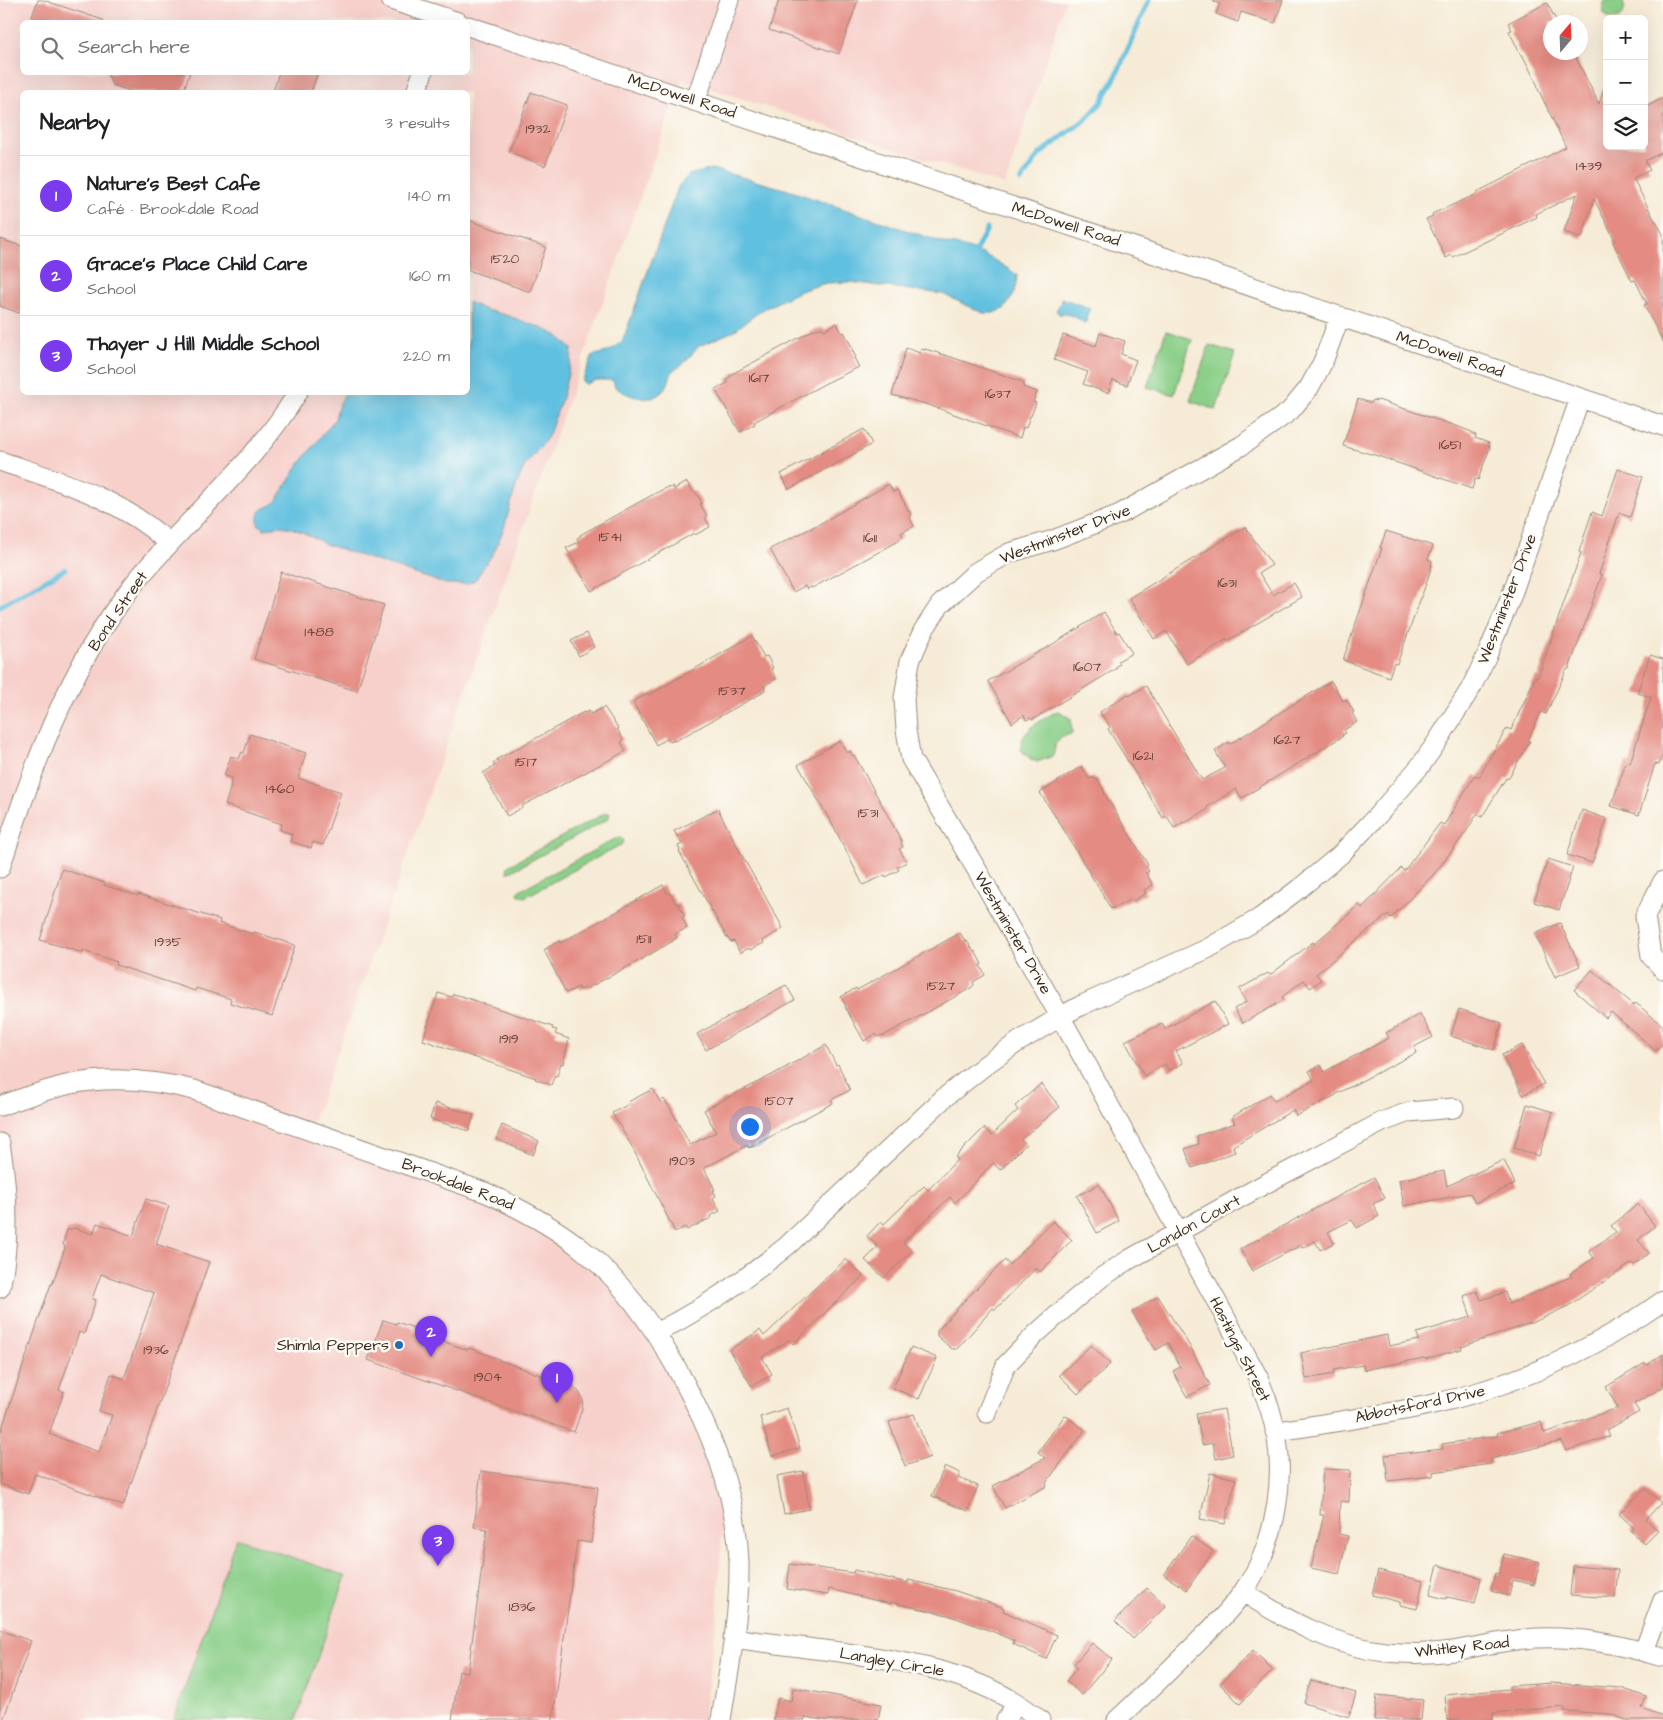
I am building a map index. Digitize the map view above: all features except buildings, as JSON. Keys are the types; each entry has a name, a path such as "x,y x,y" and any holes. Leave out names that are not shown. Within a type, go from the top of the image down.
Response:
{"street":[{"path":"391,0 447,16"},
{"path":"696,100 729,0"},
{"name":"McDowell Road","path":"470,27 696,100 1663,426"},
{"path":"417,90 422,75"},
{"name":"Westminster Drive","path":"1060,1017 911,759 906,730 904,698 910,661 923,631 940,605 976,572 1009,553 1053,540 1120,514 1241,446 1290,411 1309,388 1323,362 1340,316"},
{"name":"Bond Street","path":"0,868 39,755 74,678 115,610 132,586 169,543 233,478 272,431 296,395"},
{"name":"Westminster Drive","path":"656,1333 705,1306 765,1264 788,1245 945,1097 1018,1042 1080,1006 1207,950 1260,918 1340,855 1398,794 1420,766 1456,713 1488,653 1511,597 1580,398"},
{"path":"0,461 74,486 108,500 152,527 169,543"},
{"path":"1663,881 1645,916 1651,956 1663,969"},
{"name":"Hastings Street","path":"1060,1017 1258,1377 1272,1414 1279,1466 1275,1512 1270,1532 1259,1562 1243,1592 1216,1624 1117,1720"},
{"name":"Brookdale Road","path":"0,1106 71,1084 113,1080 144,1080 170,1084 227,1101 486,1192 522,1210 578,1246 599,1264 633,1300 656,1333 689,1391 712,1439 721,1464 736,1526 739,1562 737,1615 721,1720"},
{"name":"London Court","path":"987,1413 1006,1365 1036,1334 1102,1277 1178,1232 1382,1122 1408,1112 1454,1108"},
{"path":"0,1143 7,1190 8,1213 5,1260 0,1288"},
{"name":"Abbotsford Drive","path":"1275,1432 1429,1405 1501,1385 1533,1374 1586,1350 1633,1322 1663,1301"},
{"name":"Whitley Road","path":"1243,1592 1276,1613 1313,1632 1340,1642 1385,1652 1424,1653 1451,1651 1509,1641 1557,1638 1602,1642 1663,1657"},
{"path":"1644,1651 1663,1600"},
{"name":"Langley Circle","path":"733,1638 918,1664 958,1675 980,1684 1040,1720"},
{"path":"1006,1720 1016,1704"}],"shaded area":[{"path":"0,0 1066,0 1005,185 682,79 307,1139 493,1206 552,1236 602,1280 652,1338 690,1415 723,1513 717,1619 703,1720 0,1720"}],"green space":[{"path":"1606,0 1621,0 1624,4 1624,11 1622,15 1605,15 1603,6"},
{"path":"1166,331 1192,339 1174,395 1147,387"},
{"path":"1209,345 1235,353 1216,410 1190,401"},
{"path":"1059,711 1071,719 1072,733 1056,742 1053,756 1037,762 1029,758 1021,750 1024,737 1032,727"},
{"path":"607,812 610,814 608,819 507,872 508,866"},
{"path":"620,837 624,842 622,844 525,897 518,894 520,890"},
{"path":"236,1538 346,1576 296,1720 174,1720"}],"water":[{"path":"712,169 788,190 947,244 975,251 1017,275 1013,296 1004,309 993,313 984,313 943,294 850,282 826,283 800,291 760,311 734,331 699,346 681,366 673,370 663,391 652,398 632,396 615,387 613,380 596,380 586,384 582,381 593,355 602,354 610,350 623,340 679,185 689,175"},
{"path":"1061,298 1090,308 1086,318 1087,321 1084,323 1072,316 1059,314 1056,310"},
{"path":"470,303 544,329 558,336 572,349 571,362 562,398 548,437 524,467 494,552 475,580 466,584 446,584 325,544 297,530 279,526 264,529 258,524 258,516 262,509 272,505 277,500 298,466 335,419 344,395 470,395"}],"waterway":[{"path":"1021,181 1039,155 1086,119 1101,103 1116,76 1149,0"},
{"path":"973,256 987,229"},
{"path":"0,606 65,569"}],"place":[{"name":"Shimla Peppers","path":"399,1345"},
{"name":"Grace's Place Child Care","path":"431,1357"},
{"name":"Nature's Best Cafe","path":"557,1403"},
{"name":"Thayer J Hill Middle School","path":"438,1566"}]}
